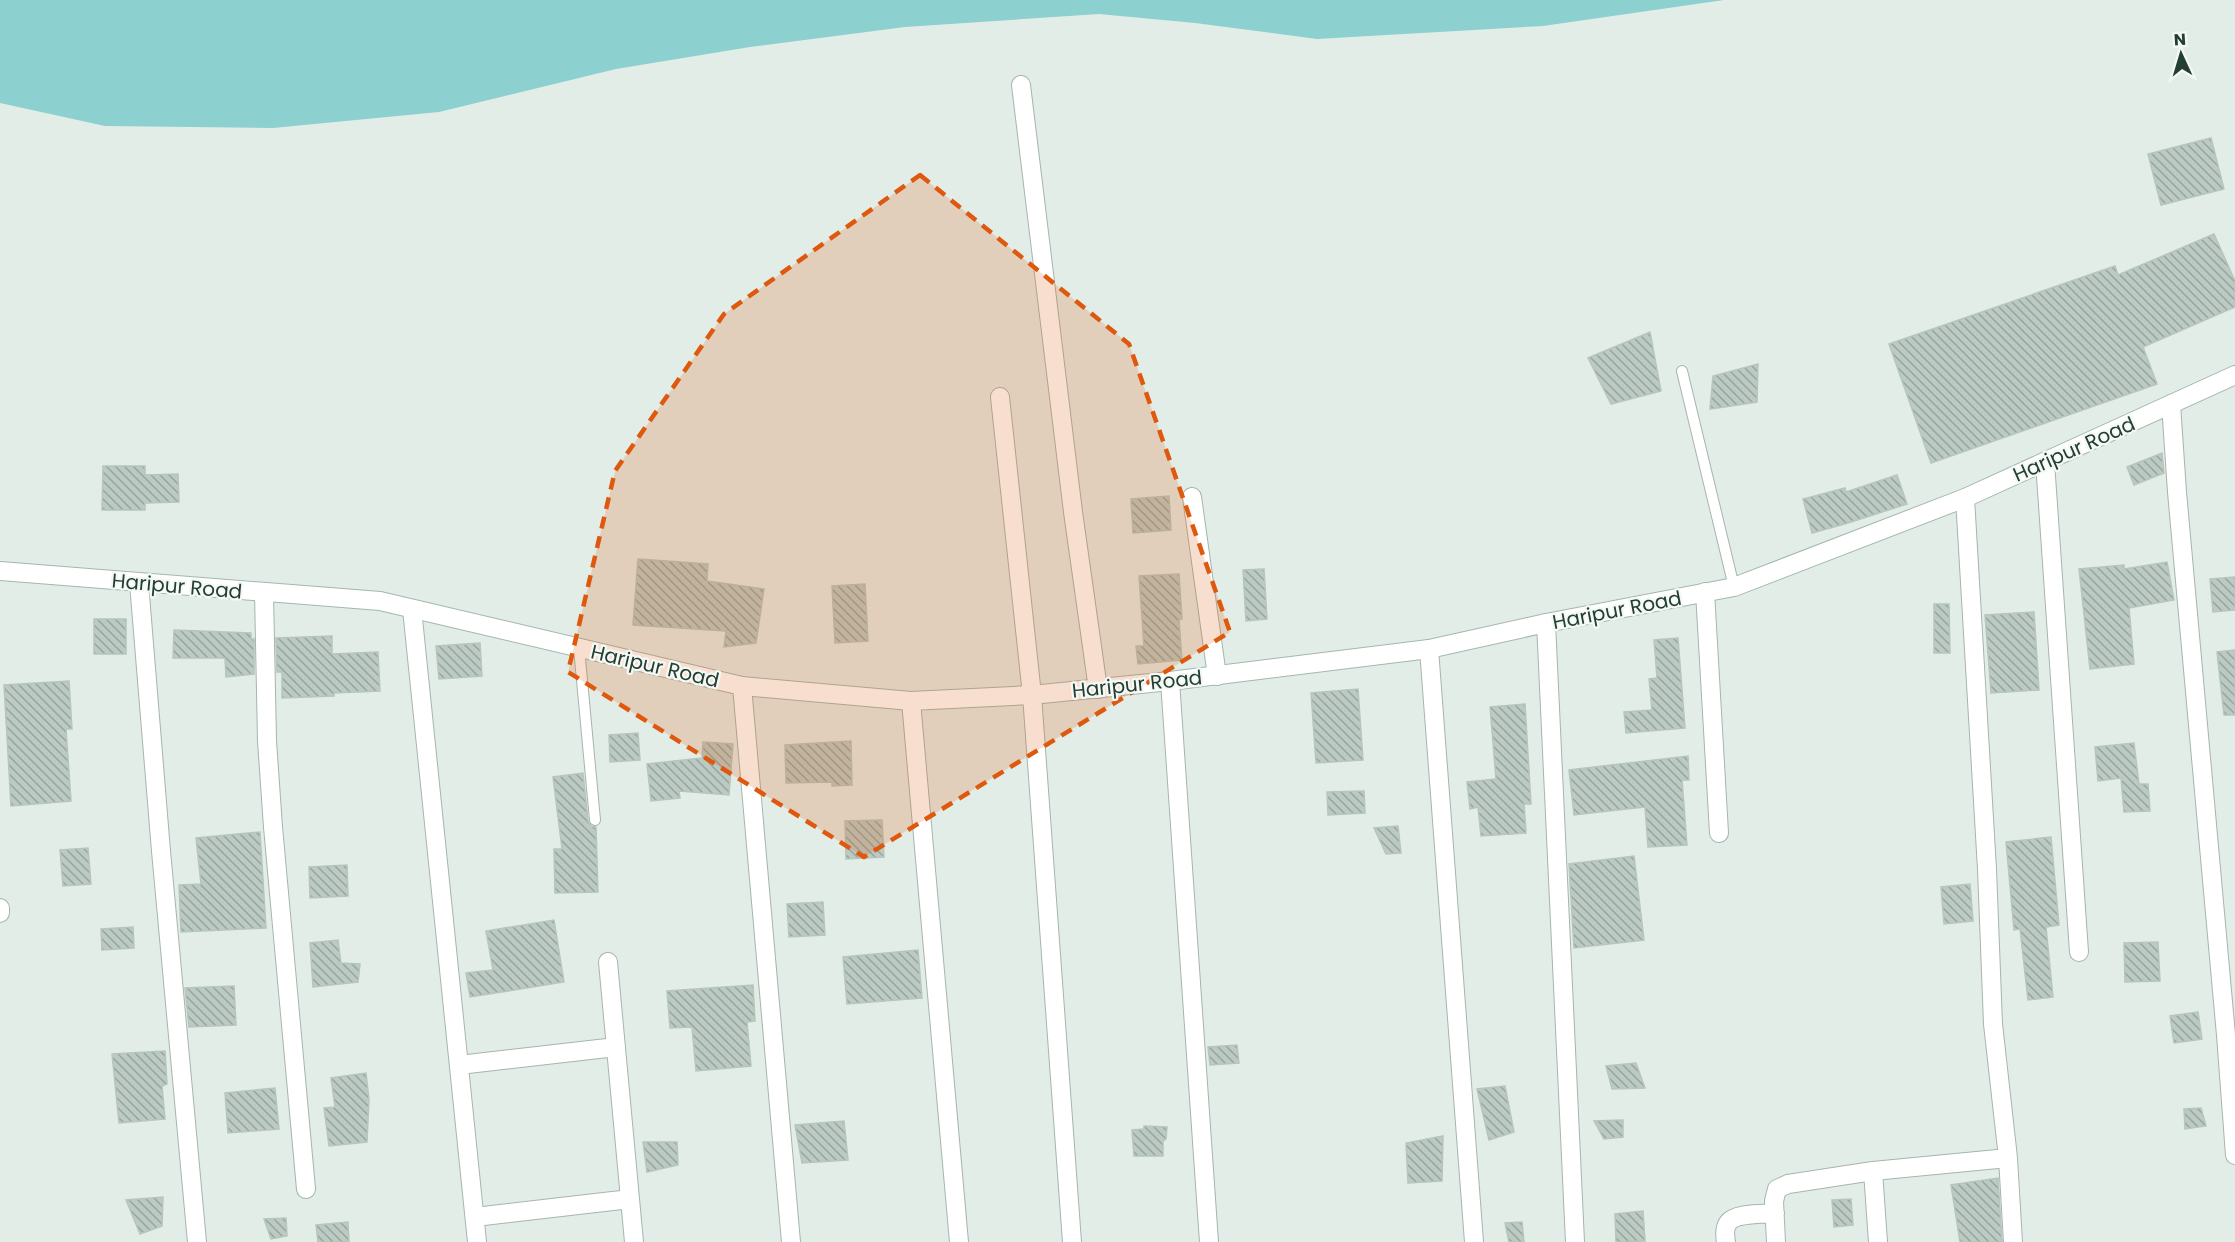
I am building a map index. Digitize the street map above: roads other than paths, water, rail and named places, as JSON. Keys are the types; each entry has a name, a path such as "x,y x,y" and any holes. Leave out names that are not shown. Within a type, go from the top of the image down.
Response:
{"street":[{"path":"1022,85 1072,500 1098,689"},
{"name":"Haripur Road","path":"0,572 380,601 742,686 911,701 1032,695 1217,676 1430,650 1546,623 1734,586 1965,498 2235,375"},
{"path":"1000,397 1032,695 1072,1242"},
{"path":"2172,404 2177,492 2235,1155"},
{"path":"2045,462 2079,951"},
{"path":"1192,497 1217,676"},
{"path":"1965,498 1986,857 1993,1024 2008,1158 2013,1242"},
{"path":"139,583 197,1242"},
{"path":"1705,592 1719,833"},
{"path":"264,593 267,741 273,827 306,1189"},
{"path":"412,609 477,1242"},
{"path":"1546,623 1575,1242"},
{"path":"1430,650 1474,1242"},
{"path":"1170,681 1209,1242"},
{"path":"742,686 791,1242"},
{"path":"911,701 959,1242"},
{"path":"0,908 0,913"},
{"path":"608,962 634,1242"},
{"path":"459,1065 616,1047"},
{"path":"1776,1242 1774,1201 1777,1189 1788,1184 1873,1171 2008,1158"},
{"path":"1873,1171 1878,1242"},
{"path":"475,1216 630,1199"},
{"path":"1726,1242 1725,1229 1728,1221 1734,1216 1775,1213"}],"lane":[{"path":"1682,371 1734,586"},
{"path":"579,648 596,820"}],"water":[{"path":"0,0 1724,0 1543,26 1317,39 1195,23 1099,14 905,27 750,47 616,69 439,112 273,128 105,126 0,103"}]}
